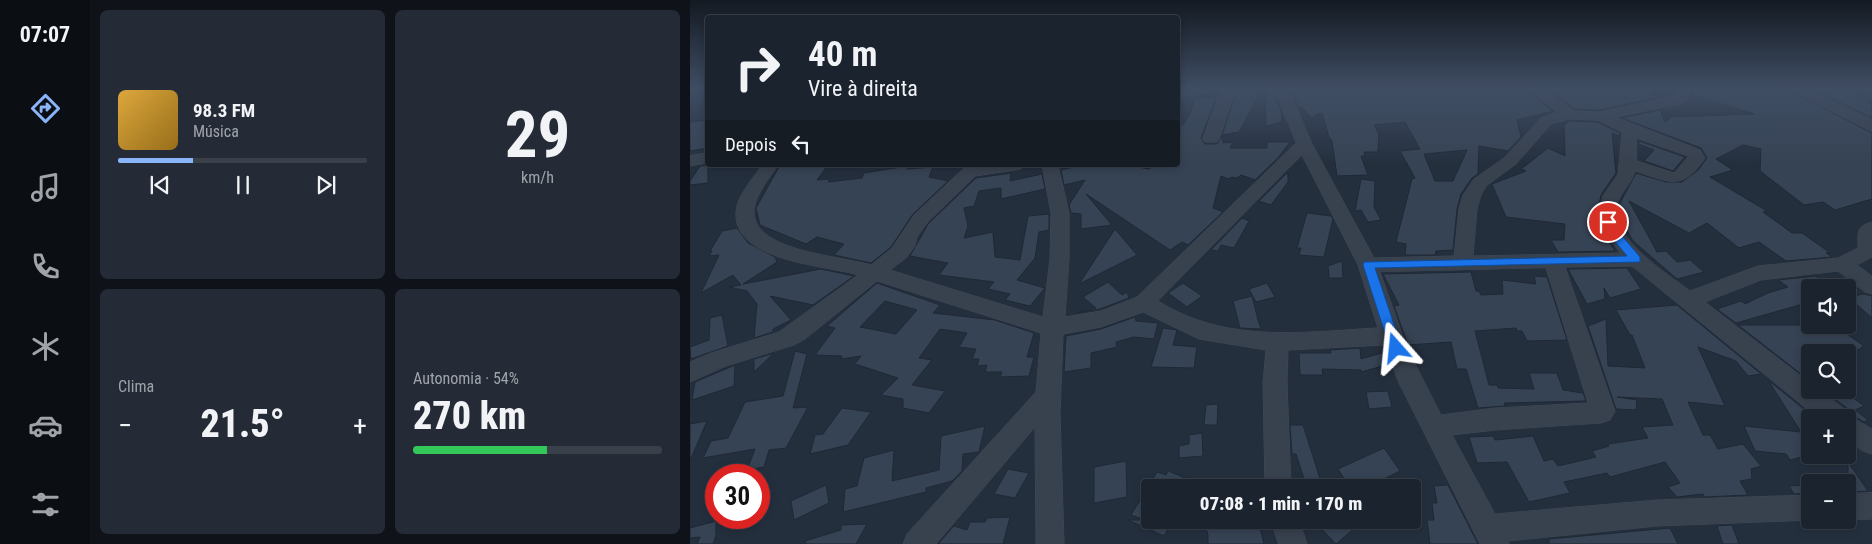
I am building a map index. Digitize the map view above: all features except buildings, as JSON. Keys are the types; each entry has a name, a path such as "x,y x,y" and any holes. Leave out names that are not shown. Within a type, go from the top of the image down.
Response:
{"street":[{"path":"1212,139 1221,113"},
{"path":"1291,113 1304,144 1368,265 1410,383 1491,537 1656,513 1801,508"},
{"path":"1463,264 1468,209 1472,195 1480,183 1510,161 1546,121 1554,117 1570,115 1600,116 1613,113"},
{"path":"1846,113 1872,126"},
{"path":"1600,116 1630,130 1694,153 1698,158 1679,177 1673,178 1627,163"},
{"path":"1630,130 1625,179 1612,197 1607,211 1608,222 1613,231 1636,259 1825,409"},
{"path":"769,167 750,195 744,212 748,227 758,238 772,246 803,258 856,268 1052,328 1100,319 1129,310 1144,302 1304,144"},
{"path":"690,161 705,158"},
{"path":"690,372 718,360 786,339 797,333 905,247 908,237 920,219 970,172 1002,167"},
{"path":"1050,167 1052,180 1058,192 1060,213 1059,262 1052,328 1048,395 1050,544"},
{"path":"1688,300 1758,273 1842,264 1868,252 1867,230 1872,228"},
{"path":"1368,265 1554,263 1636,259"},
{"path":"1434,427 1495,419 1601,413 1603,411 1554,263"},
{"path":"1842,264 1872,287"},
{"path":"1144,302 1199,331 1274,342 1392,336"},
{"path":"1274,342 1277,349 1278,479"},
{"path":"918,544 1048,395"},
{"path":"1856,432 1872,443"},
{"path":"1856,507 1872,506"},
{"path":"1288,529 1293,544"}],"green space":[{"path":"1831,113 1872,113 1872,134"}],"route":[{"path":"1396,348 1368,265 1554,263 1636,259 1608,222"}]}
